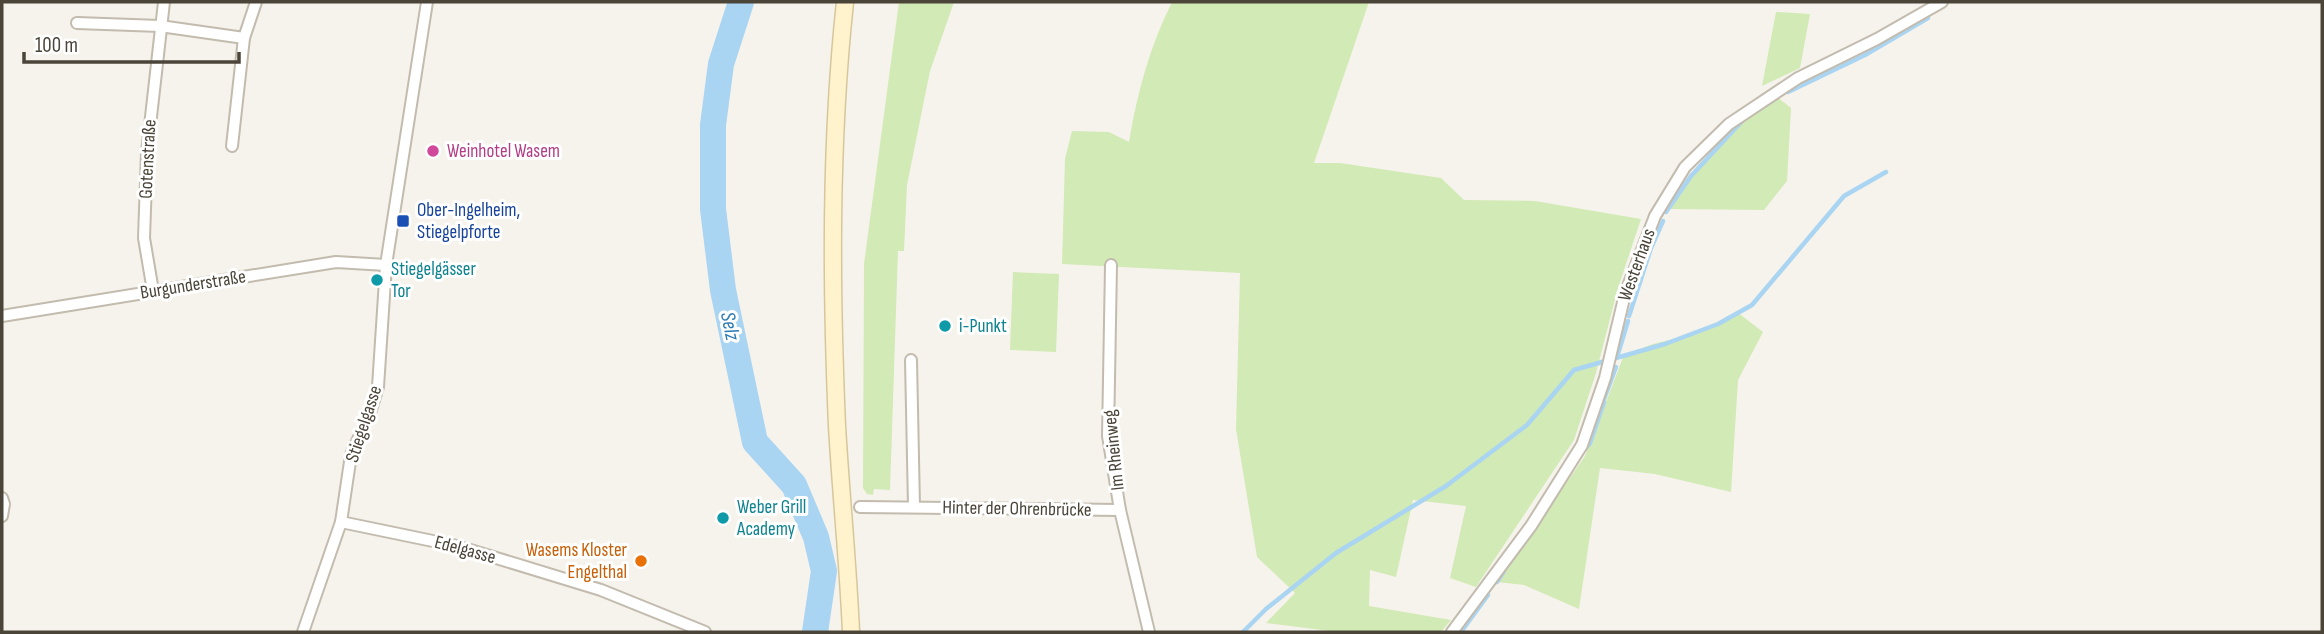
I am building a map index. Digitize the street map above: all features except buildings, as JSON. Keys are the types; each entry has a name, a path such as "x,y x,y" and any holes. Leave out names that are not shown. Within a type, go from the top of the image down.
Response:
{"main road":[{"path":"845,2 836,149 834,285 837,426 851,632"}],"street":[{"name":"Gotenstraße","path":"153,292 144,237 147,152 164,2"},
{"path":"232,146 244,38 256,2"},
{"name":"Stiegelgasse","path":"303,632 341,522 351,455 370,413 378,387 386,265 427,2"},
{"name":"Westerhaus","path":"1452,632 1531,526 1582,445 1605,378 1625,294 1655,216 1685,167 1729,124 1798,78 1877,39 1942,2"},
{"path":"77,23 160,26 244,38"},
{"name":"Burgunderstraße","path":"2,316 336,262 386,265"},
{"name":"Im Rheinweg","path":"1111,265 1108,436 1120,510 1149,632"},
{"name":"Hinter der Ohrenbrücke","path":"911,360 914,507"},
{"path":"2,498 2,516"},
{"name":"Hinter der Ohrenbrücke","path":"860,507 1120,510"},
{"name":"Edelgasse","path":"341,522 457,546 601,590 705,632"}],"green space":[{"path":"899,2 954,2 930,71 907,185 904,251 898,251 890,490 874,489 873,495 867,494 863,488 864,264"},
{"path":"1172,2 1369,2 1314,163 1340,163 1441,178 1464,200 1535,201 1641,219 1574,440 1476,587 1450,578 1466,506 1413,500 1396,577 1370,570 1369,606 1451,620 1441,632 1338,632 1266,623 1295,593 1257,557 1236,429 1240,273 1062,264 1065,159 1072,131 1109,132 1129,142 1145,70"},
{"path":"1776,12 1810,14 1800,68 1762,86"},
{"path":"1777,97 1791,108 1787,181 1764,210 1669,209 1692,177 1745,120"},
{"path":"1013,272 1059,274 1056,352 1010,350"},
{"path":"1737,312 1763,332 1738,380 1731,492 1655,474 1600,468 1579,609 1524,585 1497,582 1585,456 1624,355 1653,344 1699,333"}],"waterway":[{"name":"Selz","path":"741,2 721,64 713,125 713,209 723,290 755,442 794,485 816,537 824,571 815,632"},
{"path":"1788,92 1865,55 1928,18"},
{"path":"1666,212 1691,176 1743,120"},
{"path":"1243,632 1266,609 1336,553 1446,486 1527,425 1574,370 1665,344 1718,324 1752,305 1844,196 1886,172"},
{"path":"1629,316 1651,248 1663,221"},
{"path":"1617,357 1628,321"},
{"path":"1604,399 1616,367"},
{"path":"1585,449 1590,443 1604,402"},
{"path":"1497,582 1504,571"},
{"path":"1461,632 1488,595"}],"place":[{"name":"Weinhotel Wasem","path":"433,151"},
{"name":"Ober-Ingelheim, Stiegelpforte","path":"403,221"},
{"name":"Stiegelgässer Tor","path":"377,280"},
{"name":"i-Punkt","path":"945,326"},
{"name":"Weber Grill Academy","path":"723,518"},
{"name":"Wasems Kloster Engelthal","path":"641,561"}]}
